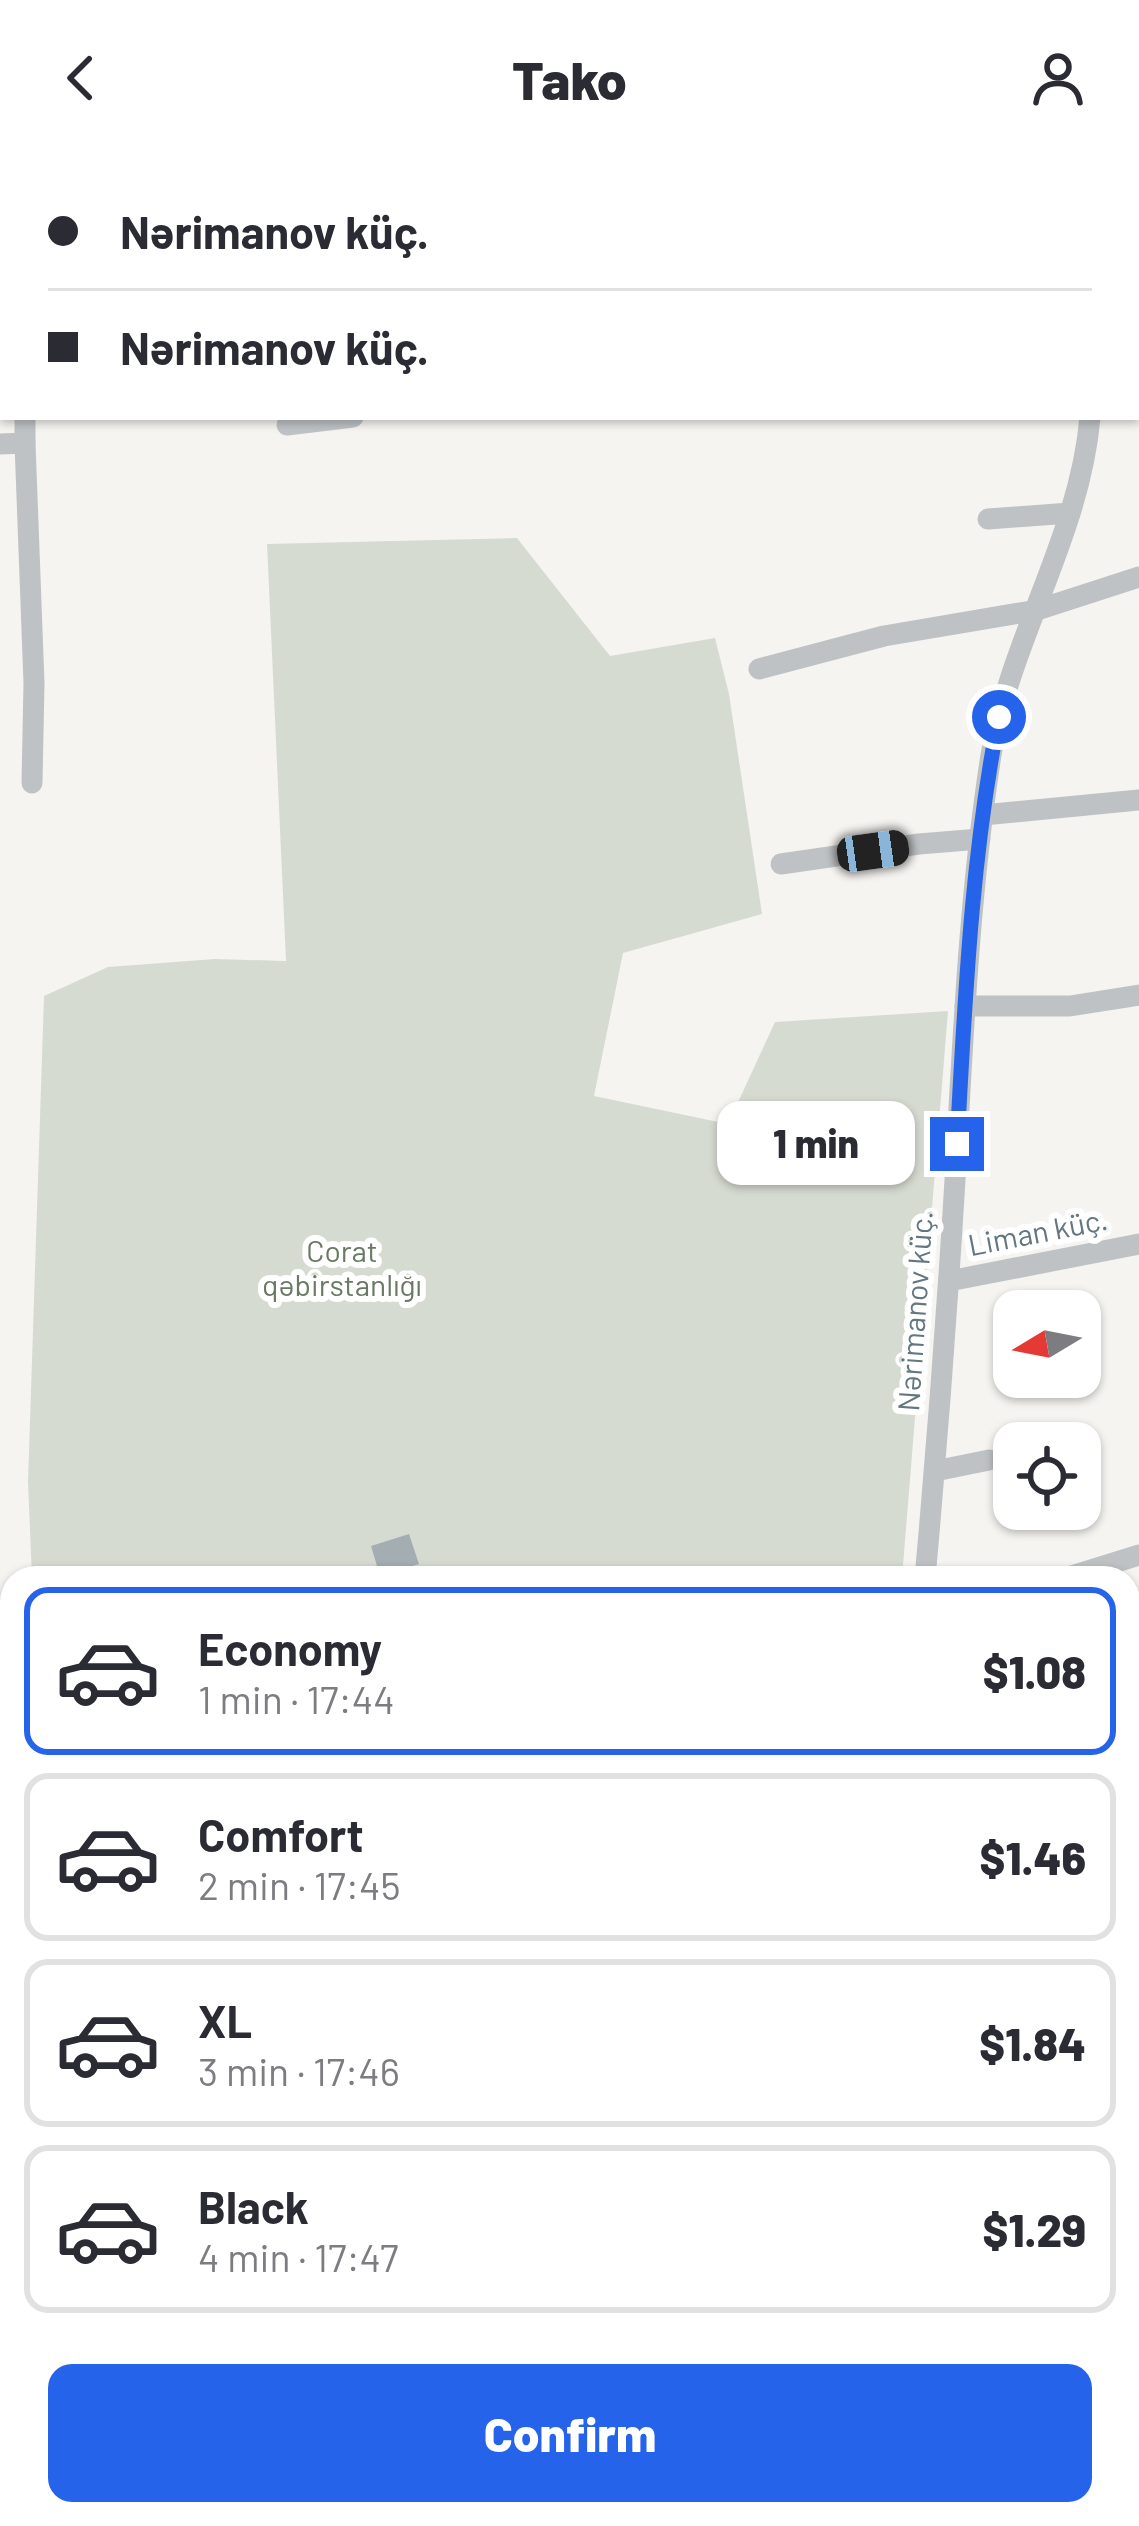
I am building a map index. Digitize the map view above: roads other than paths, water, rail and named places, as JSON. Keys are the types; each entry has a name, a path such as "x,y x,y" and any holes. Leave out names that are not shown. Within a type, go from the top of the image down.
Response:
{"street":[{"path":"25,420 34,683 32,783"},
{"path":"287,425 328,420"},
{"name":"Nərimanov küç.","path":"926,1566 983,815 999,717 1070,513 1090,420"},
{"path":"0,444 25,443"},
{"path":"988,519 1070,513"},
{"path":"759,669 884,636 1037,610 1139,577"},
{"path":"983,815 1139,800"},
{"path":"781,864 980,839"},
{"path":"965,1006 1070,1006 1139,995"},
{"name":"Liman küç.","path":"949,1281 1139,1244"},
{"path":"935,1471 989,1460"},
{"path":"1104,1566 1139,1555"}],"park label":[{"name":"Corat qəbirstanlığı","path":"342,1269"}]}
